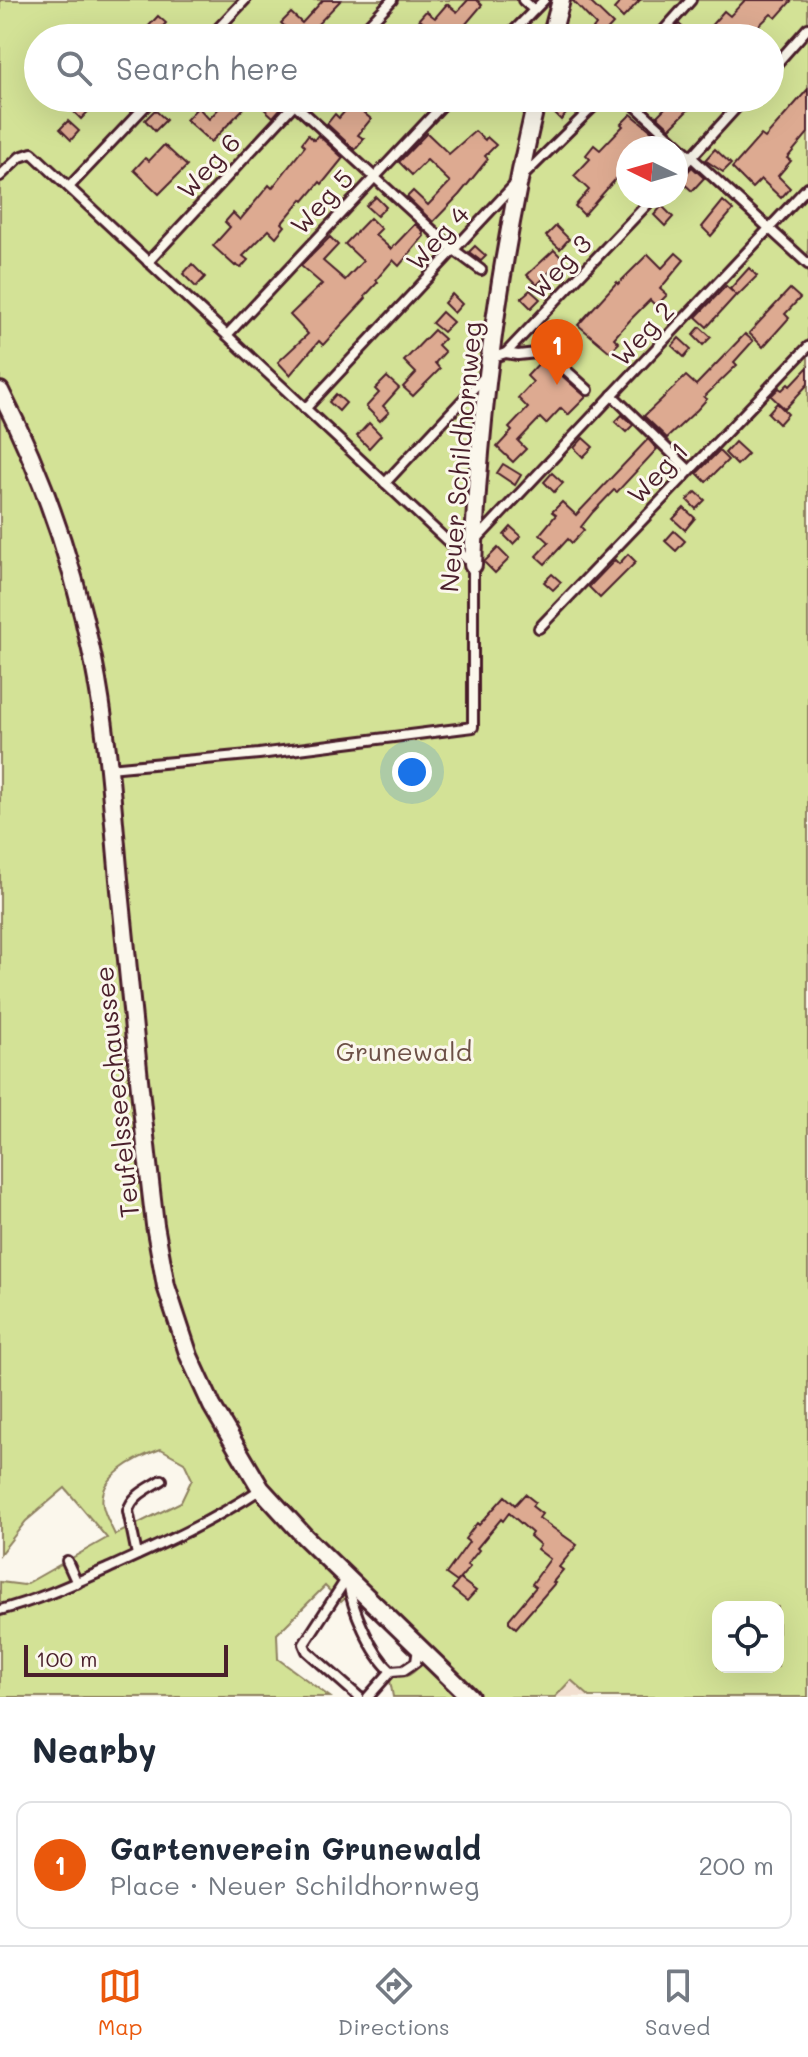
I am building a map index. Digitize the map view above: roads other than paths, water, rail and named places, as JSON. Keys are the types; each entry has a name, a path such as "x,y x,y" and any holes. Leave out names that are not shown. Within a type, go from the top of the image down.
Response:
{"street":[{"path":"557,24 561,0"},
{"name":"Neuer Schildhornweg","path":"473,565 494,362 519,180 534,112"},
{"name":"Teufelsseechaussee","path":"0,391 41,481 70,568 93,660 108,768 159,1256 179,1330 199,1380 261,1489 305,1537 470,1697"}],"lane":[{"path":"226,24 245,0"},
{"path":"369,24 392,0"},
{"path":"523,0 534,10"},
{"path":"520,24 544,0"},
{"path":"670,24 691,0"},
{"path":"784,55 808,28"},
{"path":"69,187 140,112"},
{"name":"Weg 6","path":"148,262 283,112"},
{"path":"306,112 373,177 454,250 481,270"},
{"name":"Weg 5","path":"227,335 436,112"},
{"name":"Weg 4","path":"305,409 519,180 588,112"},
{"path":"642,112 808,264"},
{"path":"688,161 732,112"},
{"path":"0,176 20,157 32,153 473,565"},
{"name":"Weg 2","path":"474,542 808,187"},
{"name":"Weg 3","path":"385,483 494,362 643,208"},
{"name":"Weg 1","path":"539,628 808,347"},
{"path":"494,362 546,352 588,390"},
{"path":"612,395 689,470"},
{"name":"Neuer Schildhornweg","path":"108,768 259,754 473,727 473,565"},
{"path":"137,1555 128,1511 130,1504 162,1480"},
{"path":"0,1610 77,1583 228,1511 261,1489"},
{"path":"67,1561 77,1583"},
{"path":"347,1577 350,1598 380,1661 391,1671"},
{"path":"347,1577 304,1644 307,1651 359,1697"},
{"path":"368,1697 391,1671 404,1670 416,1662 418,1647"}],"place":[{"name":"Gartenverein Grunewald","path":"557,385"}],"park label":[{"name":"Grunewald","path":"404,1052"}]}
